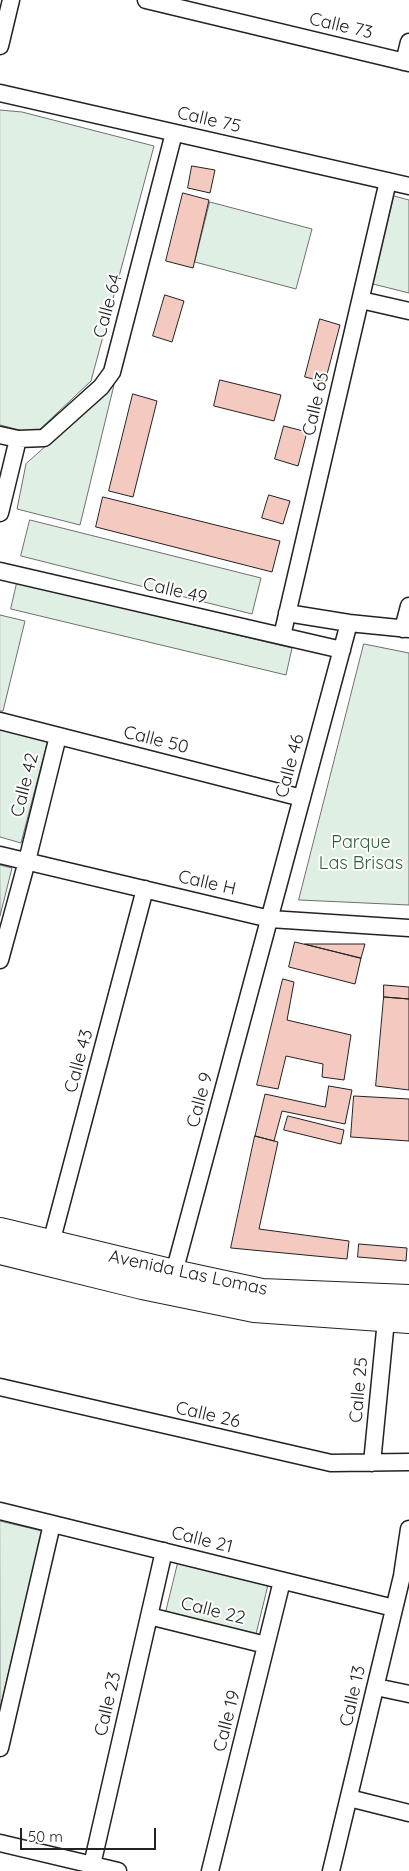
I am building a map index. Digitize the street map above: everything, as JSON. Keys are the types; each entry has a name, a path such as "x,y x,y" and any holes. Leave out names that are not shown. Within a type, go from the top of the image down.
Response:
{"street":[{"path":"0,46 11,0"},
{"name":"Calle 73","path":"146,0 407,62"},
{"path":"407,62 409,42"},
{"name":"Calle 75","path":"0,93 409,186"},
{"name":"Calle 64","path":"0,435 18,439 44,438 101,387 112,372 174,133"},
{"name":"Calle 63","path":"282,636 388,181"},
{"path":"360,300 409,311"},
{"path":"0,514 18,439"},
{"name":"Calle 49","path":"0,571 342,650"},
{"path":"287,613 349,623 406,629 409,606"},
{"name":"Calle 46","path":"270,919 349,623"},
{"name":"Calle 50","path":"0,721 302,798"},
{"name":"Calle 42","path":"0,960 58,736"},
{"name":"Calle H","path":"0,855 270,919 409,928"},
{"name":"Calle 43","path":"51,1244 145,889"},
{"name":"Calle 9","path":"172,1282 270,919"},
{"name":"Avenida Las Lomas","path":"0,1230 172,1282 254,1310 409,1321"},
{"name":"Avenida Las Lomas","path":"0,1252 172,1282 262,1291 409,1297"},
{"name":"Calle 25","path":"372,1463 386,1320"},
{"name":"Calle 26","path":"0,1387 331,1463 409,1462"},
{"name":"Calle 21","path":"0,1511 394,1608"},
{"path":"0,1748 52,1524"},
{"name":"Calle 13","path":"331,1871 394,1608 405,1577 409,1529"},
{"name":"Calle 23","path":"92,1865 164,1552"},
{"name":"Calle 19","path":"210,1871 282,1580"},
{"name":"Calle 22","path":"149,1616 266,1645"},
{"path":"376,1686 409,1694"},
{"path":"349,1798 409,1813"},
{"path":"0,1843 57,1864 92,1865 118,1871"}],"green space":[{"path":"0,110 22,112 154,146 91,381 38,431 27,432 0,425"},
{"path":"394,196 409,200 409,293 373,284"},
{"path":"210,202 312,229 296,289 195,262"},
{"path":"114,385 80,525 17,509 26,464"},
{"path":"30,520 261,578 252,614 21,556"},
{"path":"17,583 292,648 286,675 11,609"},
{"path":"0,615 25,621 3,711 0,711"},
{"name":"Parque Las Brisas","path":"364,644 409,653 409,905 299,900"},
{"path":"0,728 48,740 21,843 0,837"},
{"path":"0,865 12,868 0,916"},
{"path":"0,1521 42,1531 0,1709"},
{"path":"178,1563 268,1585 256,1634 166,1612"}],"building":[{"path":"192,166 215,170 210,193 188,188"},
{"path":"183,193 209,200 193,268 166,261"},
{"path":"165,295 184,301 172,342 153,336"},
{"path":"320,319 340,325 325,382 305,377"},
{"path":"220,380 281,395 274,421 214,406"},
{"path":"133,394 157,401 133,497 109,491"},
{"path":"284,426 307,432 298,466 275,459"},
{"path":"269,495 290,501 283,524 262,518"},
{"path":"103,497 280,541 272,572 96,527"},
{"path":"295,942 361,958 355,984 289,967"},
{"path":"305,944 365,944 361,958"},
{"path":"283,979 294,982 287,1020 351,1035 344,1080 322,1077 323,1064 286,1056 278,1089 257,1085"},
{"path":"384,985 409,987 409,999 384,997"},
{"path":"384,997 409,999 409,1090 376,1086"},
{"path":"329,1086 352,1090 345,1124 282,1111 274,1141 255,1136 265,1094 325,1107"},
{"path":"354,1096 409,1099 409,1141 351,1137"},
{"path":"288,1116 344,1130 341,1144 284,1130"},
{"path":"255,1136 278,1142 259,1229 349,1241 347,1259 231,1248"},
{"path":"359,1244 407,1248 406,1261 358,1257"}]}
